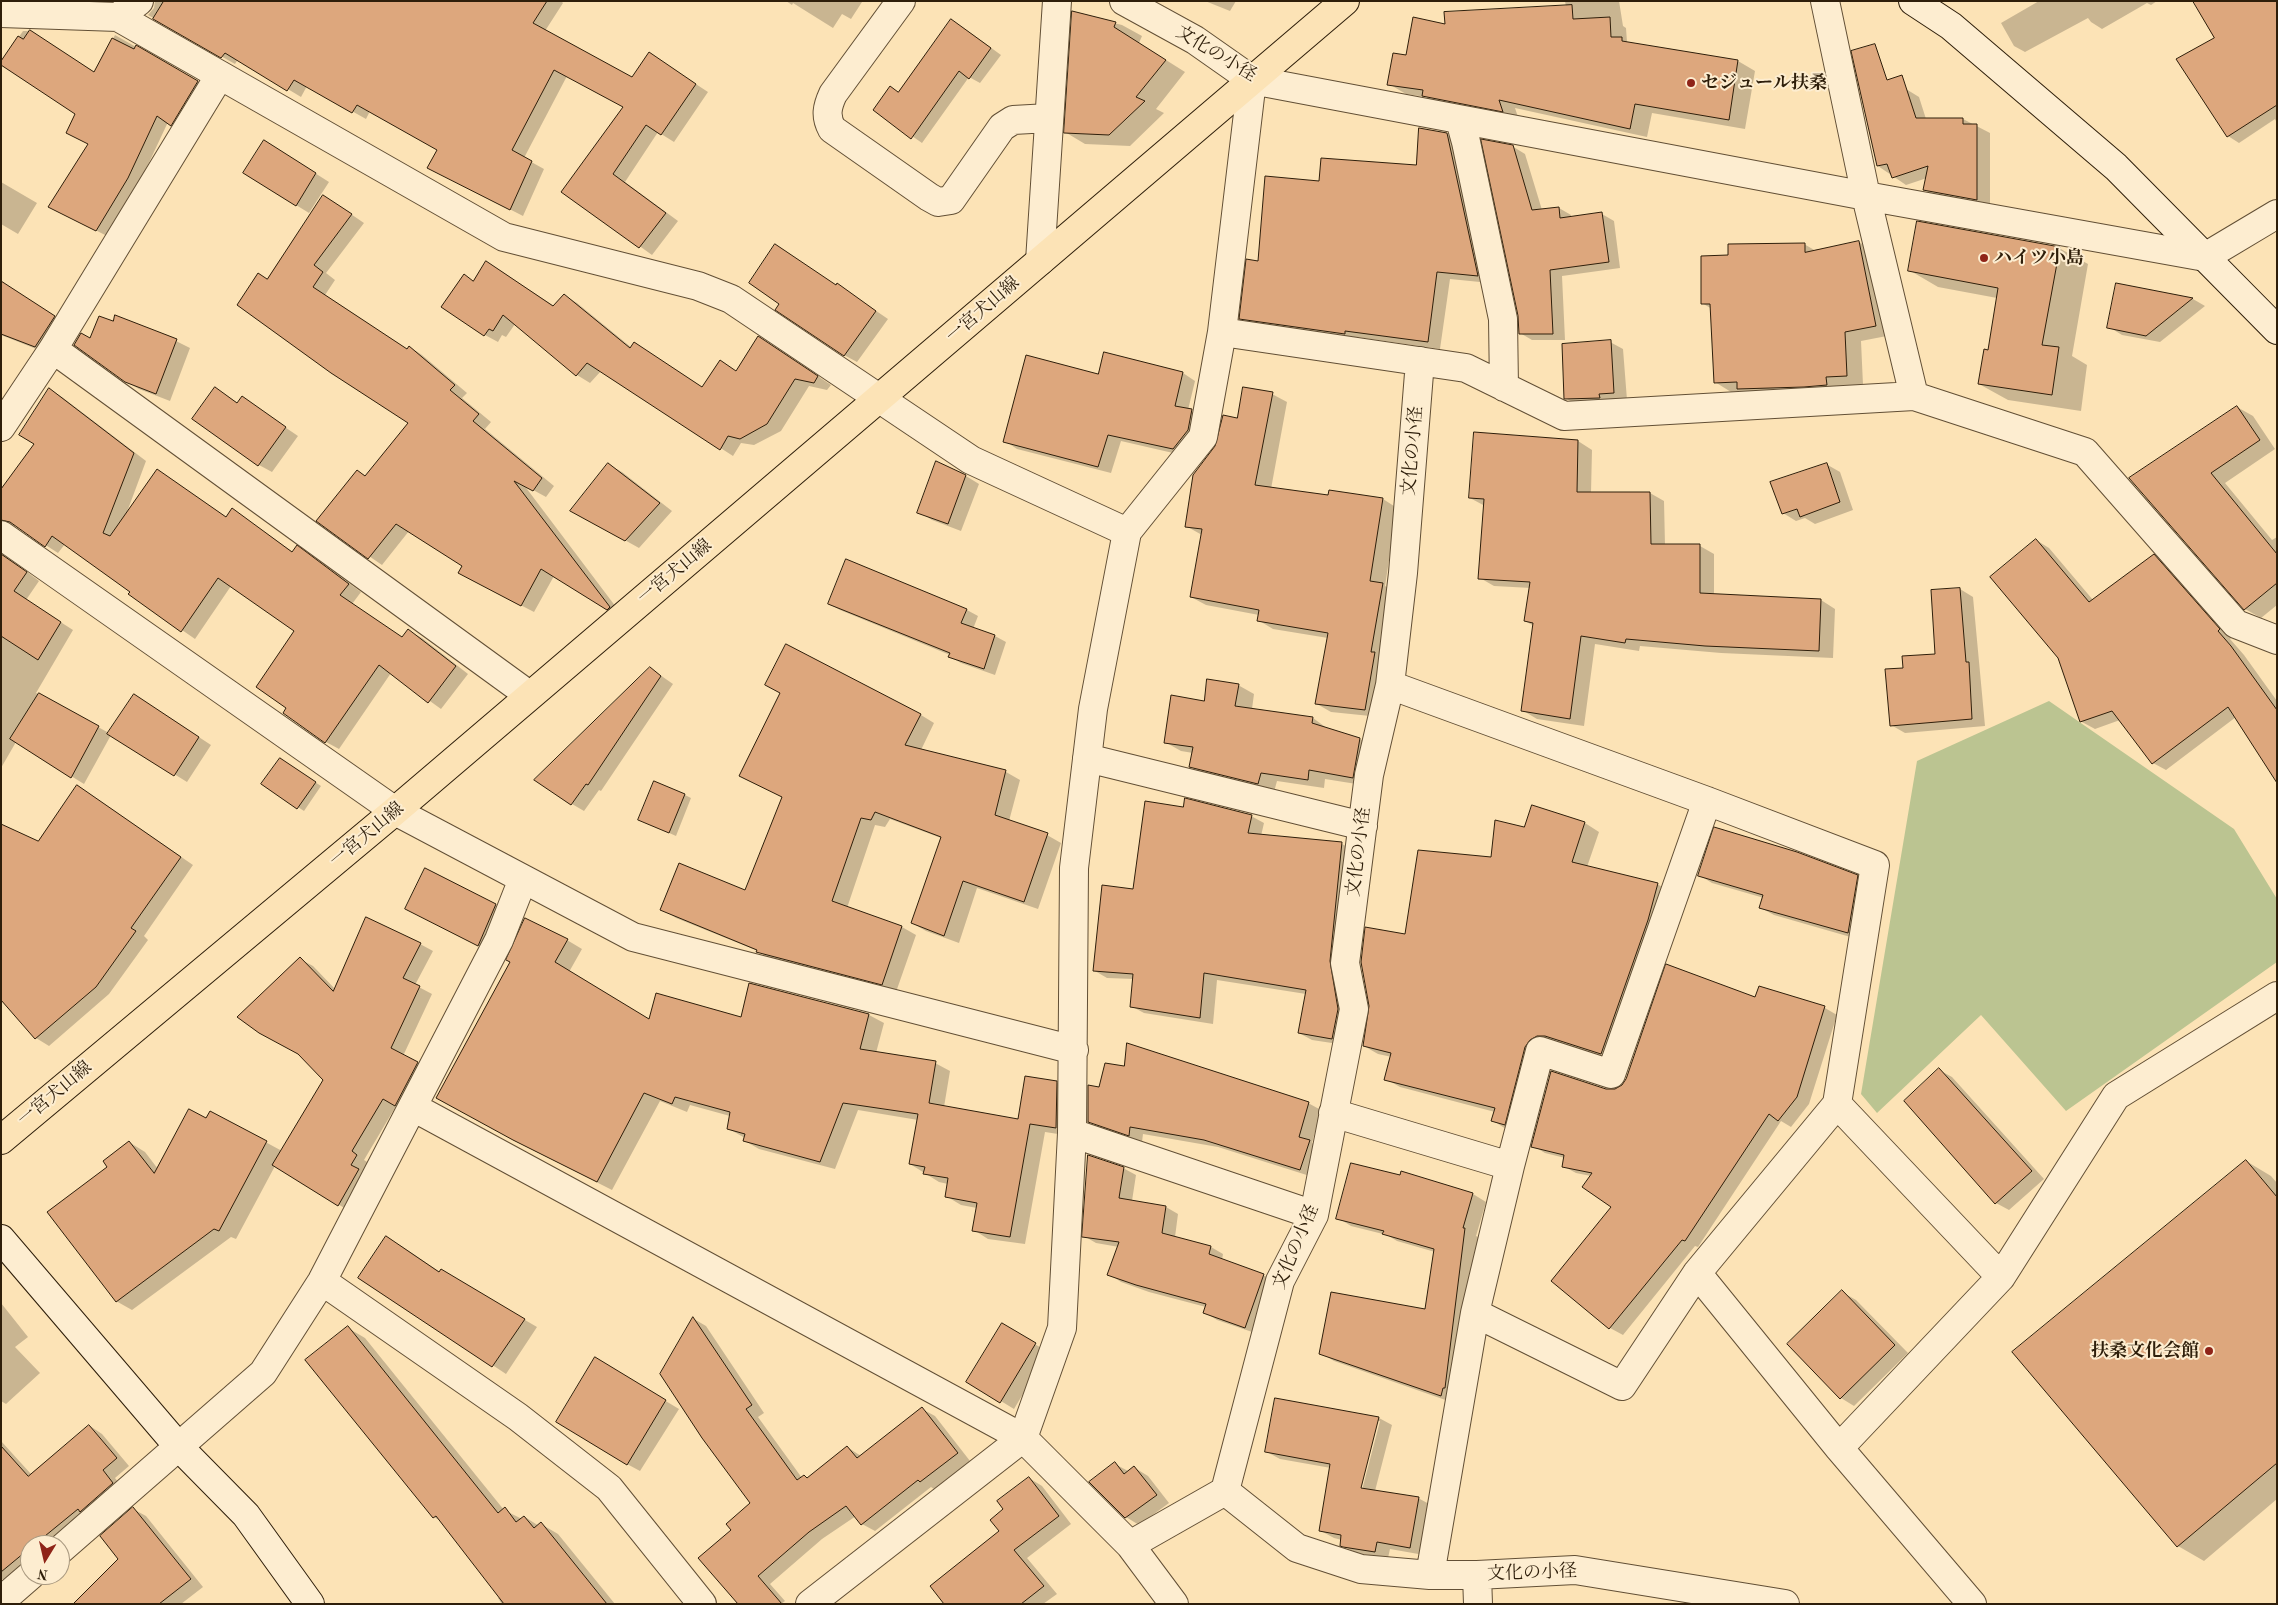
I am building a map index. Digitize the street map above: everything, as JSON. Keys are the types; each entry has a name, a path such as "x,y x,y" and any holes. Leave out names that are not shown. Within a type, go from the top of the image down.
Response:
{"main road":[{"name":"一宮犬山線","path":"1,1140 395,812 529,695 1345,1"}],"street":[{"path":"901,1 833,94 827,106 827,119 832,129 938,202 951,200 1002,127 1013,120 1049,118"},
{"path":"1040,261 1057,1"},
{"name":"文化の小径","path":"1124,1 1195,40 1252,80 2205,258"},
{"path":"1825,1 1866,196 1914,396"},
{"path":"1913,1 1951,26 2116,166 2277,330"},
{"path":"1,13 129,9 220,75 504,237 698,286 731,299 971,460 1127,532"},
{"path":"1,427 53,349 220,75"},
{"path":"810,1604 1023,1438 1062,1328 1072,1133 1074,868 1093,709 1127,532 1203,437 1222,332 1252,80"},
{"path":"1460,120 1502,319 1504,387"},
{"path":"2205,258 2277,214"},
{"path":"1222,332 1466,368 1564,416 1914,396 2085,452 2236,624 2277,640"},
{"path":"53,349 529,695"},
{"name":"文化の小径","path":"1420,361 1403,573 1390,685 1369,775 1346,963 1354,1008 1314,1215 1280,1281 1225,1491 1297,1548 1361,1569 1430,1575 1477,1575 1575,1570 1785,1604"},
{"path":"1,535 395,812 633,937 1074,1050"},
{"path":"1390,685 1708,801 1875,866 1837,1104 1696,1273 1622,1386 1475,1313"},
{"path":"1087,758 1363,826"},
{"path":"1430,1575 1475,1313 1540,1051 1611,1074 1708,801"},
{"path":"70,1541 263,1373 322,1281 499,940 523,880"},
{"path":"1839,1448 2001,1276 2116,1096 2277,996"},
{"path":"1837,1104 2001,1276"},
{"path":"413,1107 1023,1438 1130,1545 1174,1604"},
{"path":"1333,1113 1510,1166"},
{"path":"1072,1133 1314,1215"},
{"path":"1,1239 178,1446 246,1515 310,1604"},
{"path":"1696,1273 1839,1448 1972,1604"},
{"path":"322,1281 518,1417 609,1488 702,1604"},
{"path":"1130,1545 1225,1491"},
{"path":"1477,1575 1478,1604"},
{"path":"1,1601 20,1585"}],"green space":[{"path":"2049,701 2234,829 2277,899 2277,962 2066,1111 1981,1015 1877,1113 1861,1094 1917,761"}],"building":[{"path":"164,1 547,1 533,23 632,77 649,52 696,84 661,135 646,125 613,174 666,213 639,248 561,192 623,107 554,70 512,150 532,161 510,210 427,168 437,150 357,105 352,113 294,80 287,91 225,53 221,58 153,19"},
{"path":"2193,1 2277,1 2277,105 2227,137 2176,59 2214,38"},
{"path":"1572,5 1573,19 1610,17 1611,37 1622,37 1622,41 1738,60 1729,120 1635,104 1630,129 1499,100 1503,112 1422,96 1423,90 1387,85 1393,53 1406,55 1413,17 1445,24 1444,12"},
{"path":"1072,11 1116,22 1114,27 1166,60 1136,97 1145,101 1109,135 1064,133"},
{"path":"951,19 991,48 969,79 959,71 911,139 873,110 890,86 898,92"},
{"path":"30,30 94,72 112,38 134,49 136,45 198,81 171,126 157,116 128,178 96,231 48,207 88,144 66,133 75,114 1,65 1,61 18,36 23,39"},
{"path":"1875,44 1887,80 1902,75 1916,118 1963,118 1963,124 1977,124 1977,200 1923,190 1928,166 1892,178 1887,164 1877,166 1851,51"},
{"path":"1419,128 1447,133 1478,276 1437,272 1428,342 1345,331 1345,334 1239,319 1246,259 1258,261 1265,176 1319,181 1321,158 1416,165"},
{"path":"1481,139 1513,145 1532,210 1559,207 1560,218 1602,212 1609,262 1550,270 1553,334 1519,334 1518,316"},
{"path":"264,140 316,173 296,206 243,173"},
{"path":"323,195 352,214 314,265 323,272 313,287 407,349 409,346 455,385 450,390 479,414 473,421 542,478 533,491 514,481 610,607 607,610 541,569 521,606 458,573 462,566 396,524 368,559 316,521 357,470 365,476 408,423 331,373 237,305 258,273 267,279"},
{"path":"1917,221 2060,247 2042,345 2059,347 2052,395 1978,384 1984,349 1988,350 1998,288 1908,271"},
{"path":"1859,241 1876,326 1845,332 1847,376 1826,377 1827,385 1804,387 1737,389 1737,382 1714,383 1710,304 1701,304 1701,256 1728,255 1728,244 1805,243 1805,252"},
{"path":"775,244 836,285 837,283 876,311 844,356 775,310 779,304 749,283"},
{"path":"486,261 553,306 564,294 630,348 634,342 702,387 720,360 736,371 758,336 818,376 814,383 795,379 767,424 740,439 728,436 720,450 587,363 576,376 503,315 493,331 489,329 484,336 441,307 464,274 473,281"},
{"path":"1,281 55,316 35,347 1,334"},
{"path":"2116,283 2193,298 2146,336 2107,328"},
{"path":"115,315 177,339 156,394 125,382 74,345 81,333 90,338 99,316 113,321"},
{"path":"1611,340 1614,393 1599,394 1600,398 1564,399 1562,344"},
{"path":"1104,352 1183,372 1175,406 1192,409 1188,430 1173,449 1108,435 1098,467 1003,442 1026,355 1098,374"},
{"path":"215,387 237,403 242,396 286,427 258,466 192,419"},
{"path":"1243,387 1273,392 1255,485 1328,495 1329,490 1383,498 1370,581 1383,583 1371,652 1375,652 1365,710 1315,704 1328,633 1257,621 1259,610 1190,597 1202,529 1185,527 1193,475 1215,446 1223,415 1237,418"},
{"path":"49,388 134,453 103,533 110,536 157,469 226,517 232,508 292,552 297,545 349,584 340,595 402,637 408,629 456,666 428,703 379,665 325,743 283,713 286,708 256,687 294,631 218,578 181,632 128,594 130,592 52,536 45,547 10,522 1,520 1,489 34,444 19,435"},
{"path":"2237,406 2260,440 2211,473 2277,554 2277,583 2244,610 2129,478"},
{"path":"1474,432 1578,440 1577,492 1650,492 1651,544 1700,544 1700,593 1821,599 1819,651 1705,646 1626,639 1625,643 1581,636 1570,719 1521,711 1533,623 1524,621 1530,582 1478,579 1484,499 1469,498"},
{"path":"936,461 966,475 948,524 917,513"},
{"path":"608,463 660,503 625,541 570,511"},
{"path":"1827,463 1840,502 1800,517 1797,509 1782,514 1770,482"},
{"path":"2036,539 2089,602 2154,554 2220,629 2218,631 2277,710 2277,783 2228,707 2152,764 2112,711 2080,722 2058,658 1990,577"},
{"path":"1,554 27,572 14,591 61,622 38,660 1,636"},
{"path":"846,559 967,609 961,623 995,635 984,669 948,657 950,653 828,604"},
{"path":"1960,588 1966,662 1969,662 1972,719 1890,726 1885,669 1903,668 1902,656 1935,654 1931,590"},
{"path":"786,644 921,714 905,745 1006,770 995,815 1048,833 1024,902 963,881 944,936 911,923 941,837 875,812 871,820 861,818 832,901 902,926 882,985 756,952 757,950 660,910 679,863 745,890 782,797 739,776 780,693 765,685"},
{"path":"650,667 661,676 588,785 586,784 571,805 534,780"},
{"path":"1207,679 1239,684 1235,706 1313,717 1312,723 1360,738 1353,778 1309,770 1308,780 1261,773 1258,784 1189,767 1193,747 1164,743 1171,695 1204,701"},
{"path":"39,693 99,726 71,778 10,739"},
{"path":"134,694 199,737 174,776 107,734"},
{"path":"280,758 316,782 297,809 261,784"},
{"path":"654,781 685,794 669,833 638,820"},
{"path":"77,785 181,857 131,928 136,931 96,987 35,1039 1,1000 1,824 38,841"},
{"path":"1185,798 1252,815 1248,833 1342,842 1330,961 1338,1009 1332,1039 1298,1033 1306,990 1204,973 1200,1018 1130,1007 1133,974 1093,971 1102,885 1133,889 1145,801 1183,807"},
{"path":"1532,805 1585,822 1572,862 1658,883 1648,920 1601,1054 1545,1036 1537,1036 1530,1040 1525,1047 1505,1125 1491,1121 1495,1108 1384,1080 1391,1053 1363,1046 1369,1006 1361,962 1365,927 1405,934 1418,850 1491,857 1495,820 1524,827"},
{"path":"1714,827 1797,852 1858,875 1848,933 1759,908 1763,895 1698,876"},
{"path":"425,868 496,904 478,946 405,909"},
{"path":"366,917 421,943 403,978 420,986 391,1048 418,1062 395,1106 383,1099 352,1151 357,1155 351,1165 359,1169 338,1206 272,1165 323,1080 298,1054 259,1033 237,1017 300,957 333,991"},
{"path":"525,918 568,939 555,962 649,1019 656,993 741,1017 749,983 869,1014 860,1049 936,1061 929,1103 1018,1119 1025,1076 1057,1081 1056,1128 1030,1124 1010,1237 972,1231 977,1203 945,1197 948,1178 923,1174 925,1167 909,1164 918,1114 843,1103 820,1162 743,1141 745,1134 727,1129 730,1112 675,1097 672,1104 644,1093 597,1182 513,1140 436,1098 510,962 506,960"},
{"path":"1666,964 1755,997 1759,986 1825,1006 1797,1097 1778,1121 1769,1114 1685,1241 1682,1240 1609,1329 1551,1281 1611,1207 1582,1187 1592,1173 1562,1167 1564,1155 1531,1147 1551,1071 1606,1089 1615,1089 1622,1085 1626,1079"},
{"path":"1127,1043 1309,1102 1299,1137 1310,1140 1300,1170 1204,1140 1130,1127 1129,1136 1088,1122 1088,1085 1099,1087 1105,1063 1124,1066"},
{"path":"1939,1068 2032,1171 1995,1204 1904,1101"},
{"path":"189,1109 206,1118 210,1111 267,1141 219,1231 214,1229 116,1302 47,1212 107,1167 103,1161 129,1141 154,1173"},
{"path":"1088,1155 1124,1167 1119,1198 1166,1206 1162,1233 1211,1246 1209,1254 1264,1274 1245,1328 1203,1313 1206,1304 1107,1275 1119,1242 1082,1237"},
{"path":"2246,1160 2277,1197 2277,1463 2177,1547 2012,1352"},
{"path":"1351,1163 1400,1175 1401,1171 1473,1193 1463,1228 1465,1228 1445,1388 1443,1388 1441,1396 1319,1354 1331,1292 1425,1309 1434,1249 1382,1234 1384,1231 1336,1219"},
{"path":"386,1236 439,1272 441,1269 525,1319 492,1367 358,1278"},
{"path":"1842,1290 1895,1345 1840,1399 1787,1344"},
{"path":"693,1317 752,1405 746,1409 797,1480 804,1475 807,1478 847,1446 857,1458 922,1407 958,1453 920,1482 918,1480 861,1525 846,1506 809,1532 758,1576 782,1604 738,1604 698,1558 731,1530 726,1524 750,1503 702,1438 660,1374"},
{"path":"1002,1323 1036,1343 1000,1403 966,1382"},
{"path":"348,1326 498,1513 505,1507 516,1522 524,1516 534,1528 541,1522 607,1604 504,1604 436,1516 433,1518 305,1360"},
{"path":"595,1357 666,1400 627,1465 556,1422"},
{"path":"1275,1398 1379,1417 1361,1488 1419,1497 1410,1548 1377,1542 1375,1552 1343,1547 1340,1546 1341,1535 1319,1531 1330,1464 1265,1452"},
{"path":"89,1425 117,1458 103,1470 113,1483 80,1512 78,1509 46,1535 20,1535 20,1556 1,1572 1,1446 28,1476"},
{"path":"1115,1462 1124,1474 1134,1466 1157,1495 1125,1518 1089,1482"},
{"path":"1029,1477 1059,1516 1014,1550 1044,1586 1021,1604 944,1604 930,1586 999,1531 990,1520 1003,1509 997,1501"},
{"path":"133,1507 191,1579 159,1604 73,1604 118,1559 100,1536"}],"place":[{"name":"セジュール扶桑","path":"1691,83"},
{"name":"ハイツ小島","path":"1984,258"},
{"name":"扶桑文化会館","path":"2209,1351"}]}
